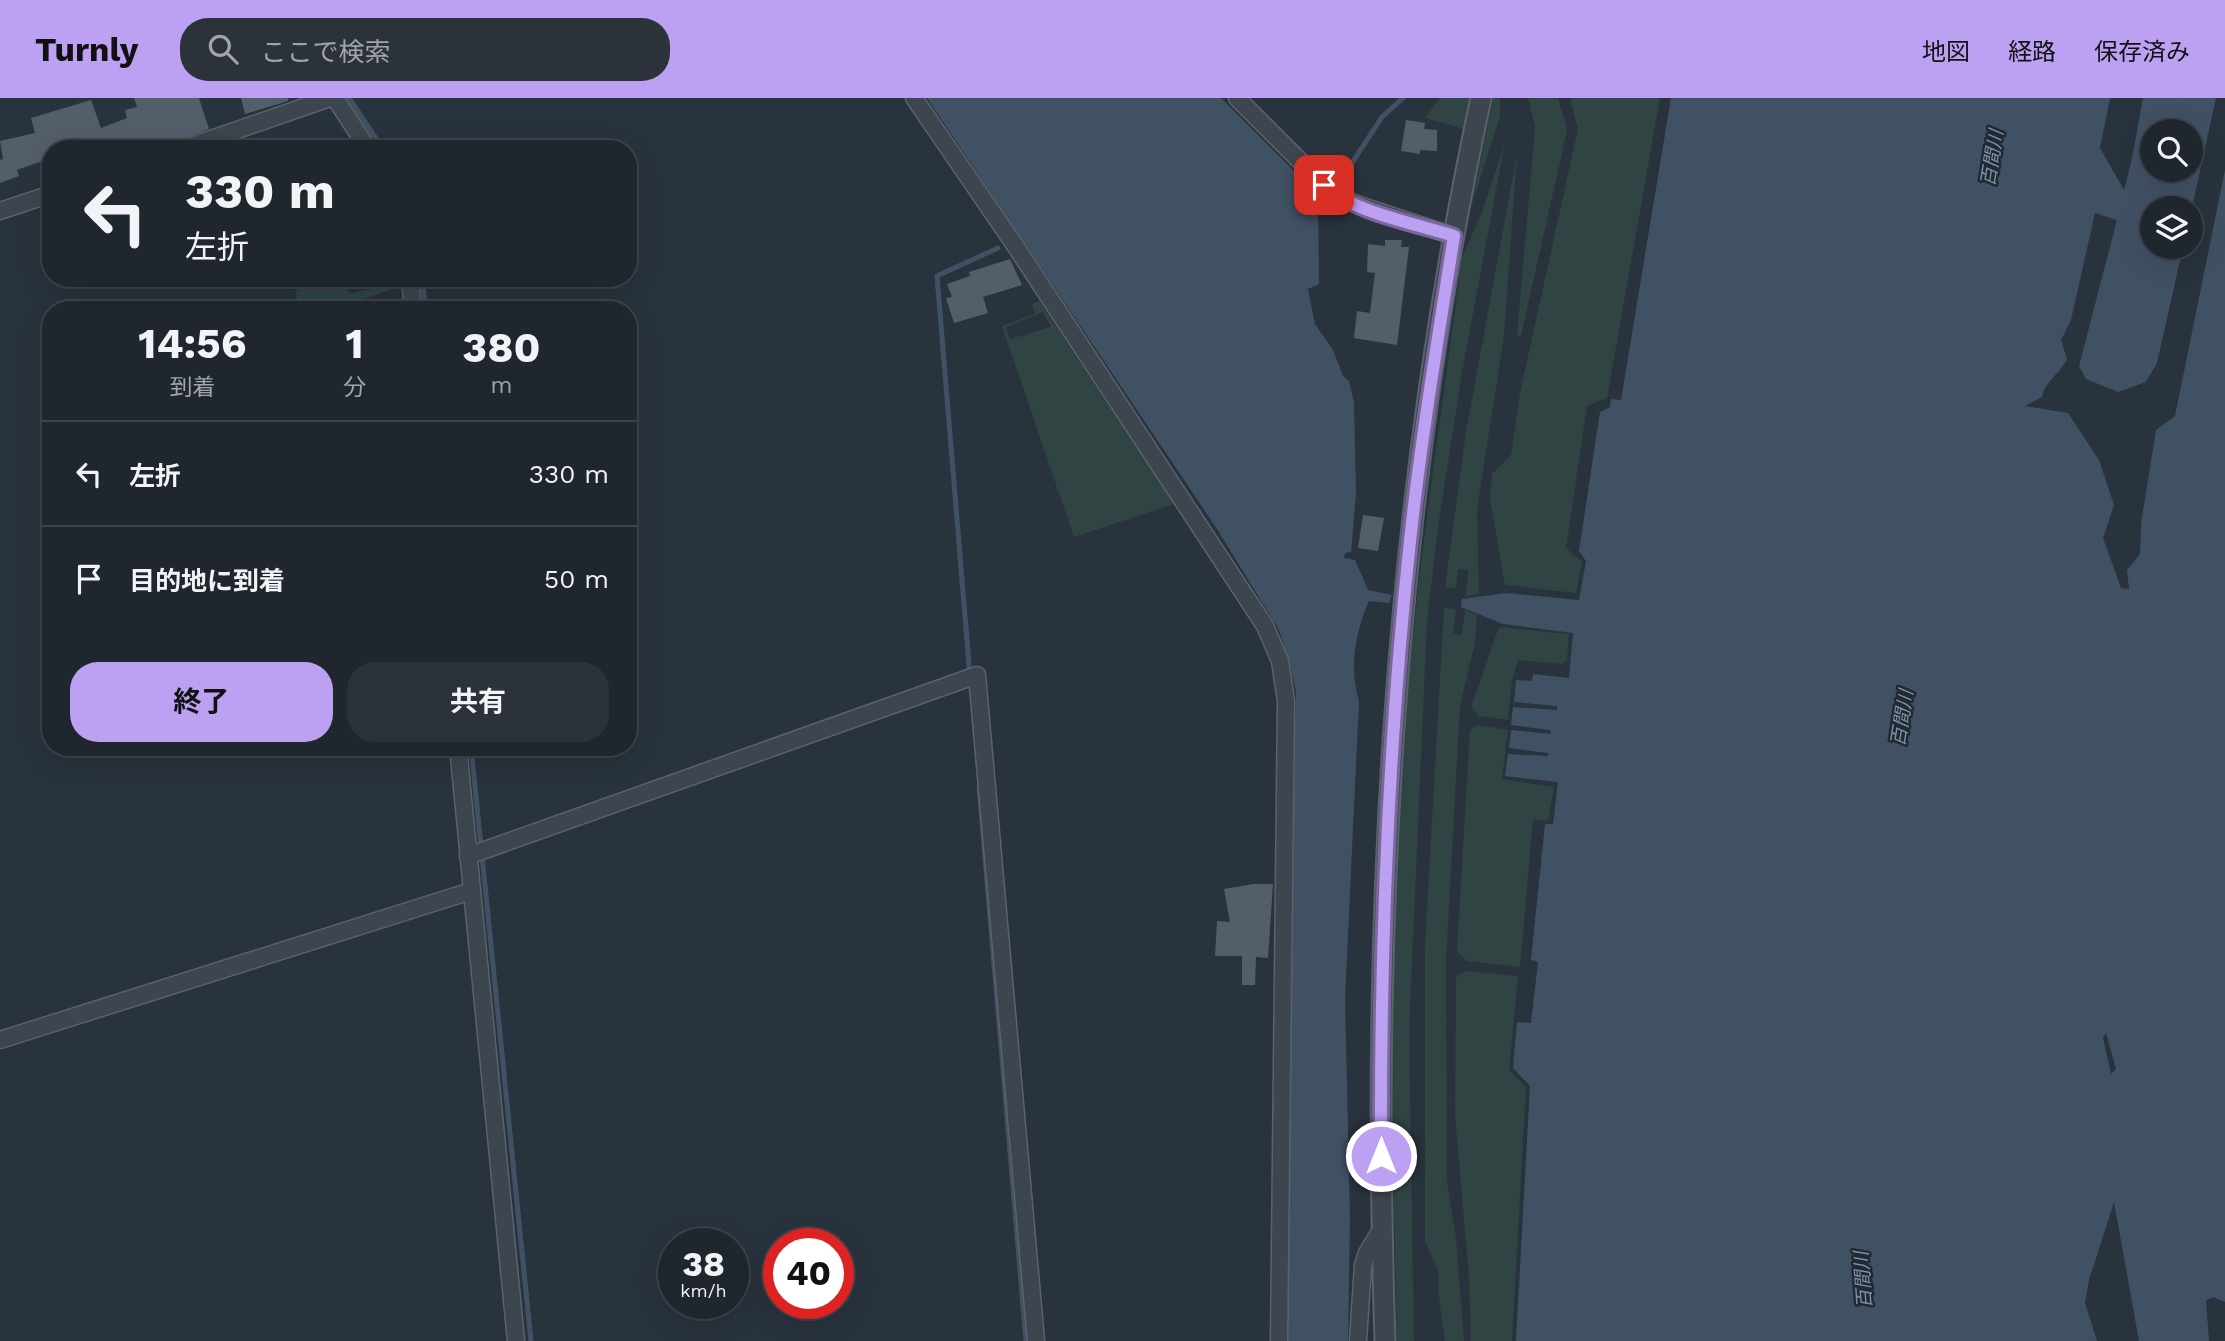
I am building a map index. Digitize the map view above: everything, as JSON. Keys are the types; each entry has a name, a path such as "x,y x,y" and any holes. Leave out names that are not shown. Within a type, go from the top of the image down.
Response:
{"street":[{"path":"208,140 332,98 362,140"},
{"path":"914,98 1016,247 1265,626 1280,661 1286,701 1279,1341"},
{"path":"1237,98 1332,192 1359,205 1454,236"},
{"path":"1385,1341 1381,1230 1382,1016 1395,704 1410,540 1454,236 1481,98"},
{"path":"0,211 42,197"},
{"path":"477,853 977,675 1035,1341"},
{"path":"460,756 477,853 471,891 516,1341"},
{"path":"0,1040 471,891"},
{"path":"1358,1341 1363,1265 1367,1252 1381,1230"}],"shaded area":[{"path":"1440,98 1471,98 1465,129 1425,118"},
{"path":"1493,98 1500,98 1500,116 1470,211"},
{"path":"1528,98 1558,98 1567,130 1521,336 1517,336 1535,127"},
{"path":"1570,98 1660,98 1607,398 1587,406 1566,548 1582,562 1576,593 1505,585 1490,499 1492,474 1511,455 1520,393 1578,129"},
{"path":"1505,142 1462,372 1438,527 1427,621 1409,1030 1414,1341 1397,1341 1393,1134 1394,997 1400,790 1411,656 1462,258 1482,212"},
{"path":"1517,154 1504,336 1477,509 1479,594 1466,596 1468,570 1458,569 1456,588 1445,587 1466,432"},
{"path":"305,287 346,287 350,294 380,287 392,289 358,301 298,301 295,291"},
{"path":"1039,301 1174,504 1074,537 1002,326 1035,314 1032,304","holes":["1043,312 1051,327 1010,339 1006,327"]},
{"path":"1444,608 1456,609 1453,634 1462,635 1465,610 1477,615 1475,643 1460,705 1446,961 1447,1183 1456,1238 1464,1341 1445,1341 1438,1290 1439,1273 1425,1241 1425,945"},
{"path":"1499,627 1569,634 1567,660 1562,664 1518,660 1512,680 1508,720 1479,716 1471,707"},
{"path":"1477,725 1508,730 1502,779 1554,787 1548,821 1533,819 1520,967 1466,961 1457,951 1470,730"},
{"path":"1466,971 1518,976 1509,1070 1526,1087 1512,1341 1471,1341 1469,1276 1455,1115 1456,977"}],"water":[{"path":"927,98 1221,98 1326,200 1318,206 1319,284 1308,289 1315,324 1333,350 1343,376 1349,381 1354,403 1356,495 1351,552 1345,553 1344,558 1355,560 1368,590 1392,595 1389,603 1369,601 1360,625 1354,663 1359,701 1345,998 1350,1217 1348,1341 1285,1341 1287,984 1296,692 1279,630 1217,529"},
{"name":"百間川","path":"1671,98 2110,98 2100,148 2124,190 2143,98 2216,98 2203,157 2203,119 2140,119 2140,182 2198,182 2195,196 2140,196 2140,259 2180,259 2157,363 2146,382 2118,392 2086,379 2079,366 2117,220 2095,213 2071,320 2061,340 2067,359 2046,386 2042,397 2025,406 2068,413 2099,460 2114,505 2103,538 2121,588 2129,589 2127,570 2140,554 2141,524 2156,430 2175,416 2225,170 2225,1302 2214,1297 2206,1300 2209,1341 2139,1341 2114,1202 2089,1280 2085,1303 2097,1341 1516,1341 1530,1086 1513,1068 1517,1022 1531,1023 1538,962 1531,960 1545,824 1553,824 1558,782 1505,776 1508,754 1548,756 1548,753 1509,748 1511,730 1551,734 1550,730 1511,725 1513,707 1557,710 1557,706 1514,702 1516,680 1532,681 1533,674 1569,678 1573,633 1503,624 1461,607 1462,599 1506,593 1579,600 1586,561 1579,551 1600,412 1610,407 1611,399 1621,400","holes":["2106,1033 2116,1069 2111,1074 2103,1038"]}],"building":[{"path":"134,98 199,98 209,129 180,140 42,140 42,161 17,170 19,176 0,183 0,160 3,159 0,141 35,133 31,118 91,100 101,128 127,118 125,110 137,107"},
{"path":"241,98 288,98 288,101 245,114"},
{"path":"1406,120 1425,123 1424,129 1437,130 1437,151 1420,150 1420,154 1401,151"},
{"path":"1385,240 1402,240 1401,247 1409,247 1397,345 1354,338 1357,311 1370,313 1375,273 1367,272 1368,244 1385,246"},
{"path":"1010,259 1022,285 983,297 988,313 954,323 946,298 952,297 947,284 970,276 969,272"},
{"path":"1363,515 1384,518 1378,551 1358,548"},
{"path":"1273,884 1268,958 1256,957 1255,985 1242,985 1242,956 1215,956 1217,921 1230,922 1224,889"}],"waterway":[{"path":"349,98 377,140"},
{"path":"1339,183 1382,117 1403,98"},
{"path":"970,677 937,276 998,248"},
{"path":"423,287 425,301"},
{"path":"472,756 531,1341"},
{"path":"979,787 1026,1341"}],"route":[{"path":"1324,185 1332,192 1359,205 1454,236 1410,540 1395,704 1386,865 1381,1156"}]}
